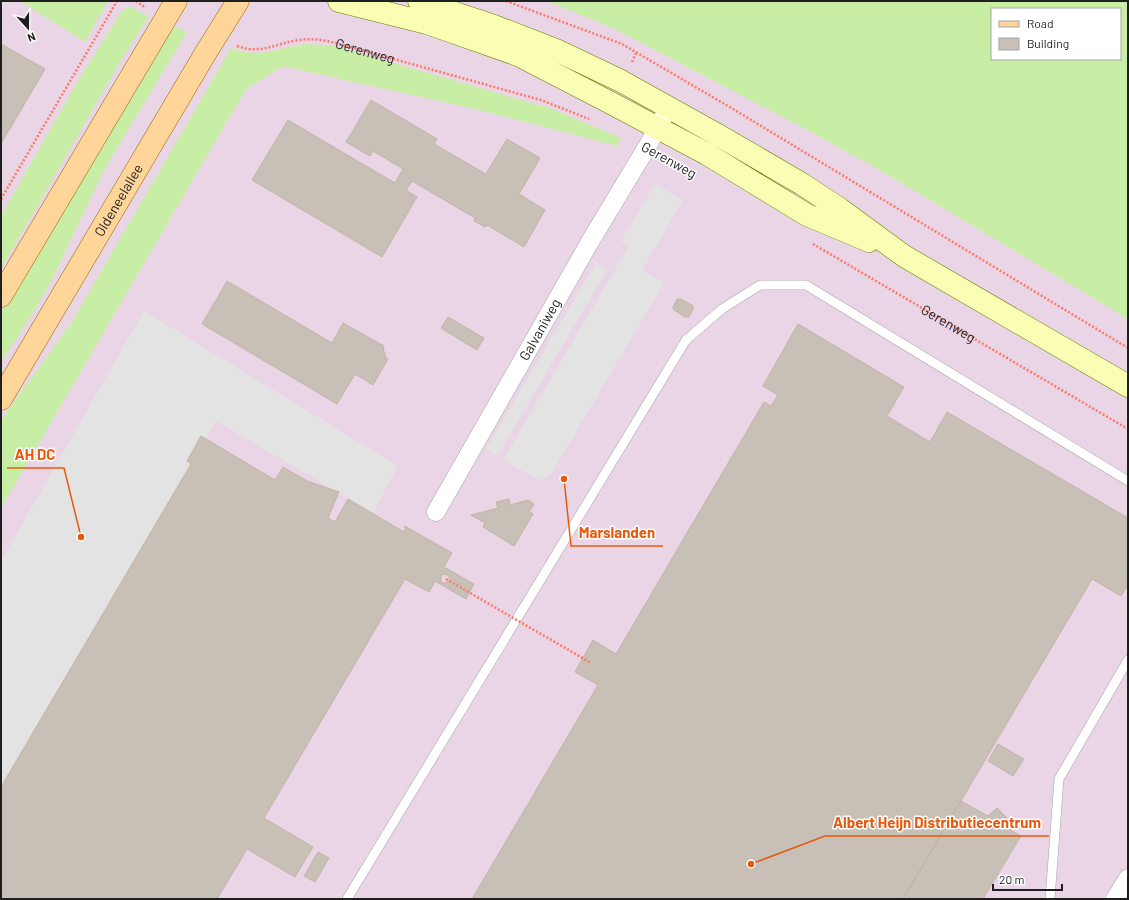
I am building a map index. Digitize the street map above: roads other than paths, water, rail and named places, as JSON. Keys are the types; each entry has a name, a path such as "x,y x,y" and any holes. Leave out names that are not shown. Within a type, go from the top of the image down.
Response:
{"main road":[{"path":"1,296 176,1"},
{"name":"Oldeneelallee","path":"1,400 238,1"},
{"name":"Gerenweg","path":"339,1 427,23 518,55 706,154 807,215 904,256"},
{"name":"Gerenweg","path":"419,1 494,26 556,50 621,81 669,107 802,184 840,209 904,256 1128,386"}],"street":[{"name":"Galvaniweg","path":"436,512 587,247 647,148 669,107"},
{"path":"1116,899 1128,878"}],"lane":[{"path":"347,899 686,340 722,309 760,285 806,285 1128,481"},
{"path":"1050,899 1059,779 1128,660"}],"place":[{"name":"Marslanden","path":"564,479"},
{"name":"AH DC","path":"81,537"},
{"name":"Albert Heijn Distributiecentrum","path":"751,864"}]}
